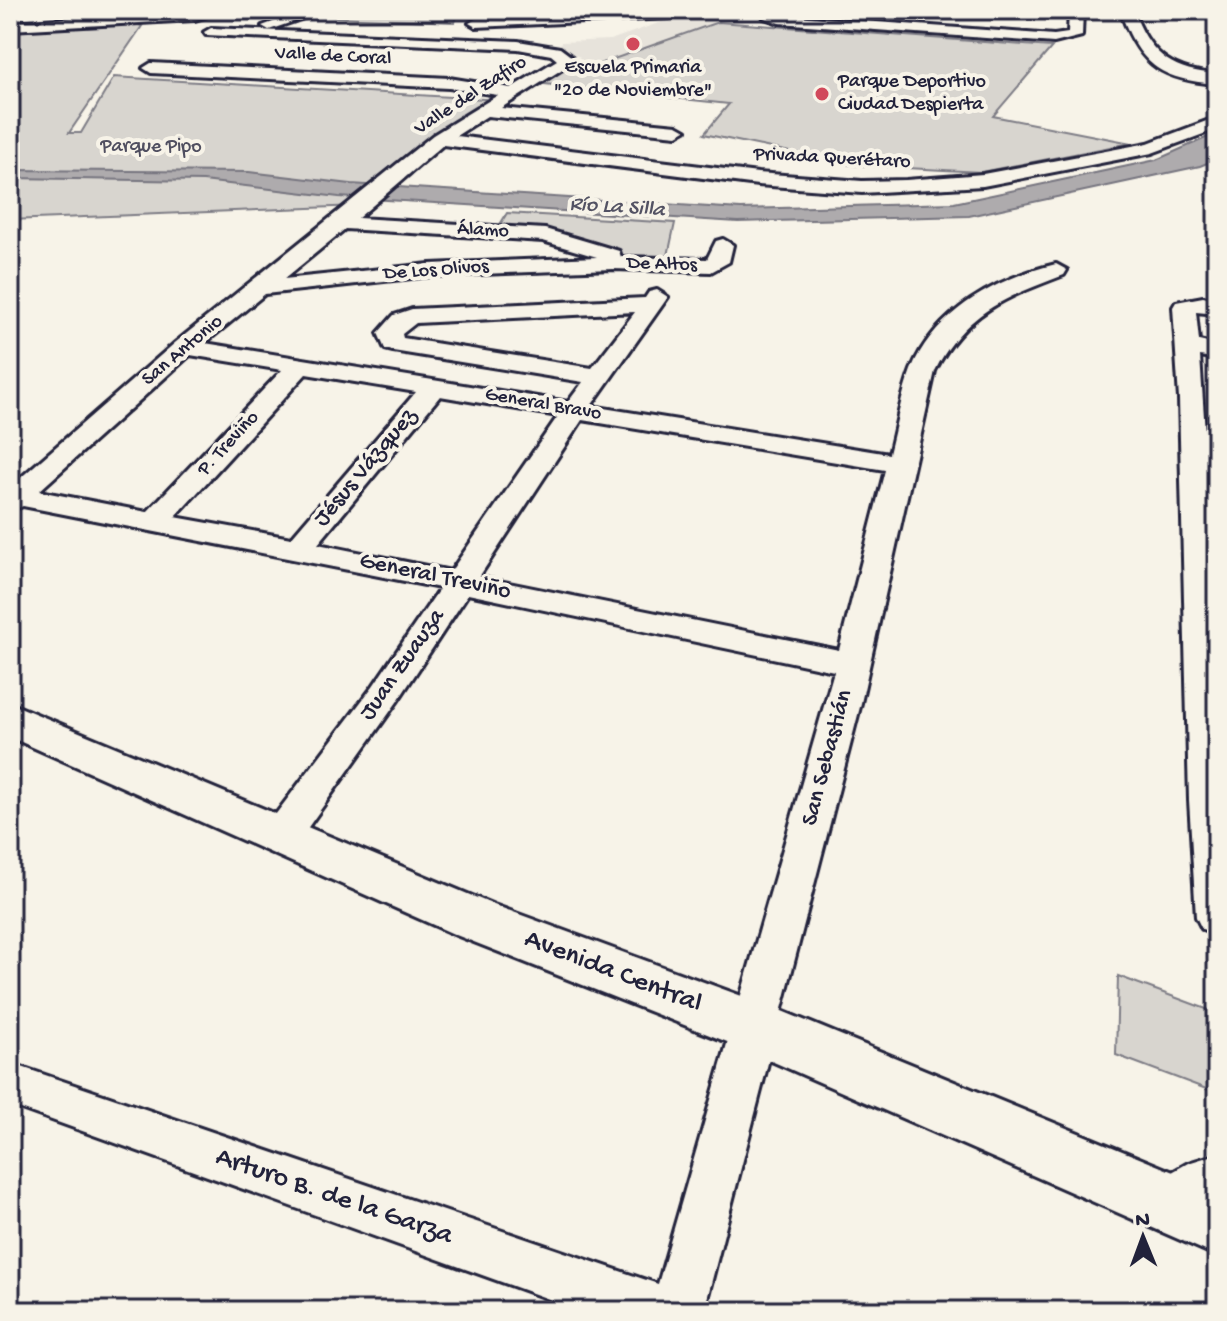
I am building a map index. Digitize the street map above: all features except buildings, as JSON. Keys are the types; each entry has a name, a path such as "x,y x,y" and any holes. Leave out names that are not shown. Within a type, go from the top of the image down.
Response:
{"main road":[{"name":"Avenida Central","path":"10,719 475,920 756,1027 1217,1223"}],"street":[{"path":"17,26 54,10"},
{"path":"17,26 195,16 221,10"},
{"path":"769,14 1006,29 1068,38 1075,36 1076,10"},
{"path":"1137,10 1129,16 1134,30 1158,65 1180,75 1217,79"},
{"path":"1190,10 1217,13"},
{"path":"518,45 466,30 464,17 664,12"},
{"path":"616,34 664,12"},
{"path":"208,37 325,14"},
{"path":"240,33 518,45"},
{"name":"Valle del Zafiro","path":"359,206 435,142 565,64 564,56 554,44 518,45"},
{"path":"495,57 518,45"},
{"name":"Valle de Coral","path":"169,53 155,61 151,68 449,83 513,93"},
{"path":"449,83 472,70"},
{"path":"484,111 677,130"},
{"name":"Privada Querétaro","path":"435,142 758,179 862,187 906,186 983,180 1152,148 1201,131 1217,122"},
{"name":"San Antonio","path":"13,499 185,347 359,206"},
{"name":"Álamo","path":"340,223 545,235 604,251 615,257 613,263"},
{"name":"De Altos","path":"613,263 711,266 718,262 723,245"},
{"name":"De Los Olivos","path":"260,288 430,270 613,263"},
{"name":"San Sebastián","path":"677,1311 853,664 923,371 941,334 993,295 1056,270"},
{"name":"Juan Zuauza","path":"280,837 385,694 575,410 599,377 654,301 412,316 402,320 390,333 393,344 599,377"},
{"path":"1204,306 1184,307 1185,345 1204,402 1217,917"},
{"path":"1185,345 1217,352"},
{"name":"General Bravo","path":"185,347 900,464"},
{"name":"P. Treviño","path":"155,521 301,365"},
{"name":"Jésus Vázquez","path":"298,549 434,387"},
{"name":"General Treviño","path":"13,499 155,521 298,549 853,664"},
{"name":"Arturo B. de la Garza","path":"10,1084 658,1311"},
{"path":"1167,1202 1206,1180 1217,1178"}],"shaded area":[{"name":"Escuela Primaria \"20 de Noviembre\"","path":"673,18 718,22 580,72 566,67 580,57 559,49 561,42 610,40"}],"green space":[{"path":"325,10 460,10 455,22 311,16"},
{"name":"Parque Pipo","path":"128,22 142,26 69,133 81,133 114,77 502,100 359,206 10,220 10,28"},
{"name":"Parque Deportivo Ciudad Despierta","path":"718,22 1052,47 993,116 1131,143 981,172 851,165 704,134 729,104 536,83 566,67 580,71"},
{"path":"507,213 675,223 666,265 613,263 604,251 496,231"},
{"path":"1210,465 1217,467 1217,591 1212,590"},
{"path":"1118,976 1217,1013 1217,1093 1116,1055"}],"water":[{"name":"Río La Silla","path":"1217,133 1217,159 1200,166 969,216 738,222 339,197 203,181 10,178 10,170 249,172 351,184 741,209 954,203 1156,160"}],"place":[{"name":"Escuela Primaria \"20 de Noviembre\"","path":"633,44"},
{"name":"Parque Deportivo Ciudad Despierta","path":"822,94"}]}
